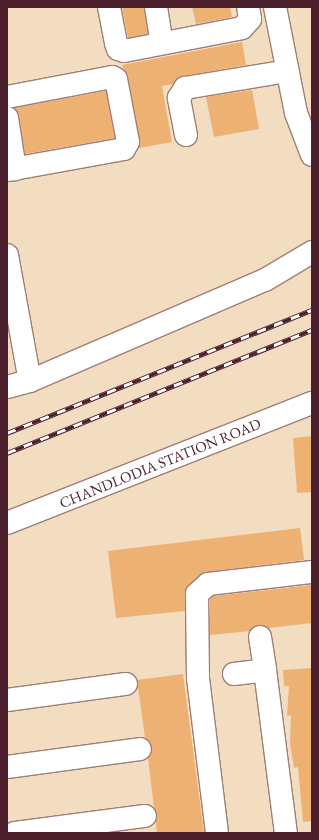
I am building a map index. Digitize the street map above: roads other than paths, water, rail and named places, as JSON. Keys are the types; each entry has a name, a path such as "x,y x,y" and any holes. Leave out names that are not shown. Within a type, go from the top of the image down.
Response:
{"street":[{"path":"110,7 118,49 162,43 242,28 250,19 248,7"},
{"path":"156,7 162,43"},
{"path":"275,7 296,113 312,155"},
{"path":"186,134 179,98 185,88 288,72"},
{"path":"7,97 112,77 116,79 128,142 124,149 11,170 7,118"},
{"path":"7,387 30,381 265,280 312,252"},
{"path":"7,255 30,381"},
{"name":"CHANDLODIA STATION ROAD","path":"7,523 312,403"},
{"path":"217,833 198,678 197,594 208,584 312,572"},
{"path":"260,637 286,833"},
{"path":"234,674 265,670"},
{"path":"7,700 126,684"},
{"path":"7,767 140,749"},
{"path":"15,833 145,816"}],"railway":[{"path":"7,433 312,310"},
{"path":"7,453 312,330"}]}
